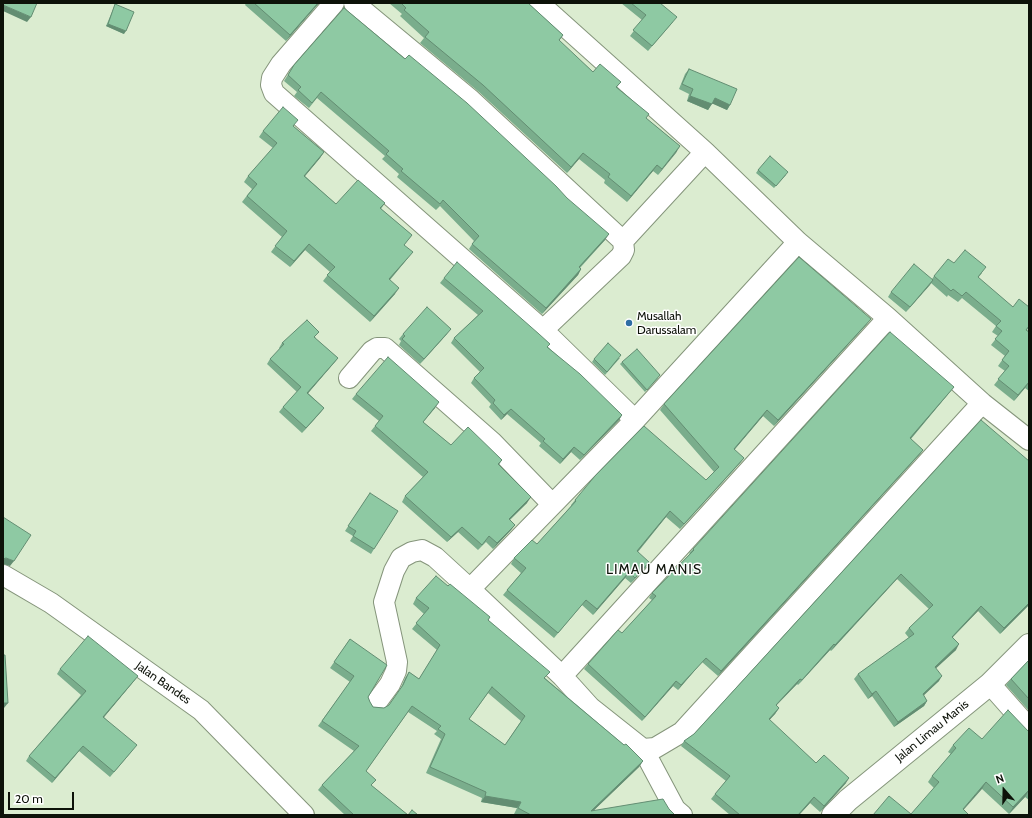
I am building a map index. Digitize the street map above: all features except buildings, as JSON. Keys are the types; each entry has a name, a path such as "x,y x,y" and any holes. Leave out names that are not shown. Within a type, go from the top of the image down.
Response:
{"street":[{"path":"334,3 281,64 272,78 271,85 274,93 543,330 635,420"},
{"path":"354,3 471,100 623,241 624,250 621,256 543,330"},
{"path":"539,3 705,152 798,242 888,318 982,403 1029,440"},
{"path":"623,241 705,152"},
{"path":"470,590 635,420 798,242"},
{"path":"562,676 888,318"},
{"path":"350,378 372,351 377,348 385,348 492,442 552,504"},
{"path":"643,749 655,748 682,732 982,403"},
{"path":"376,703 390,684 396,671 397,662 384,602 394,571 401,558 412,552 422,550 435,557 562,676 590,707 643,749 675,809 682,815"},
{"name":"Jalan Bandes","path":"3,575 51,603 201,710 304,815"},
{"name":"Jalan Limau Manis","path":"833,815 848,800 990,684 1029,645"},
{"path":"990,684 1029,728"}],"place":[{"name":"Musallah Darussalam","path":"629,323"}],"district":[{"name":"LIMAU MANIS","path":"654,570"}]}
